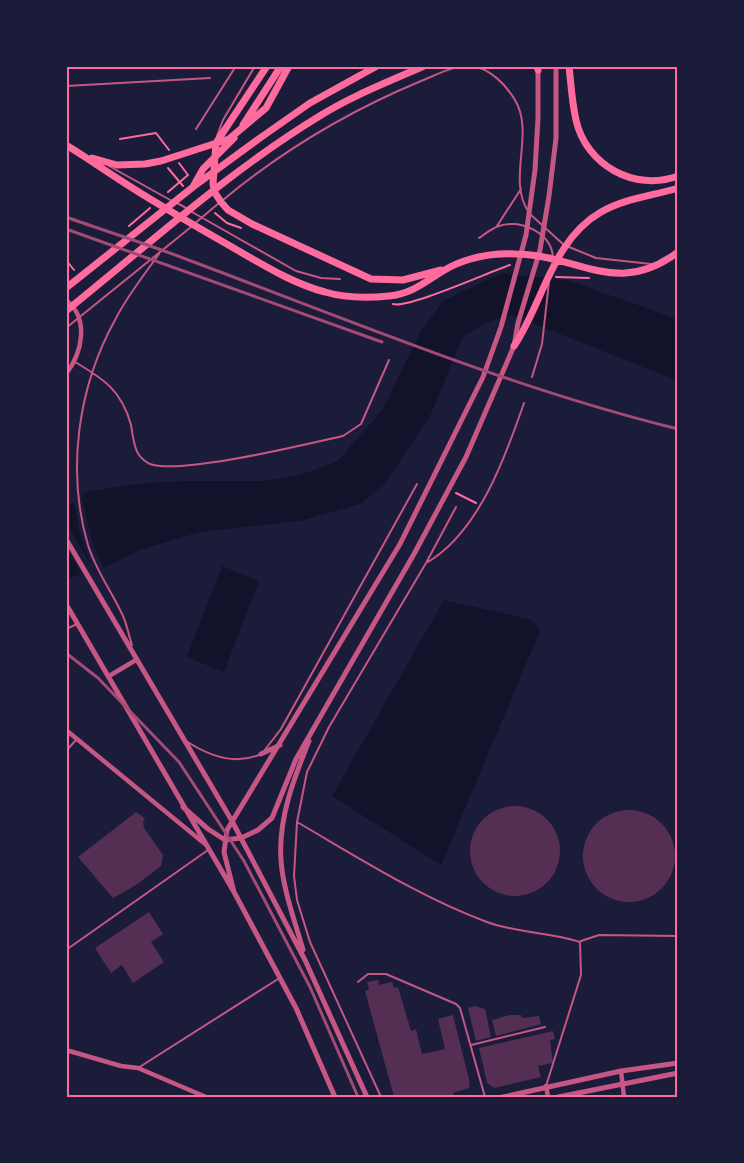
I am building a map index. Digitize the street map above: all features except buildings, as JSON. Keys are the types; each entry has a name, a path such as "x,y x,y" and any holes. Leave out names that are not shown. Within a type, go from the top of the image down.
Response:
{"main road":[{"path":"267,66 216,142 212,176 215,193 228,210 252,224 371,279 403,280 492,254 528,254 552,257 570,261 593,271 617,274 635,272 660,263 678,252"},
{"path":"190,189 204,169 231,142 252,113 280,66"},
{"path":"85,156 118,165 161,161 234,136 260,114 278,89 289,66"},
{"path":"66,288 190,189 310,103 377,66"},
{"path":"66,311 262,154 319,116 361,93 424,66"},
{"path":"570,66 576,121 581,136 599,161 608,168 629,178 652,181 678,176"},
{"path":"66,145 124,183 223,242 269,268 312,288 341,295 391,296 404,294 450,267"},
{"path":"514,346 529,324 560,254 587,222 602,212 631,200 678,188"}],"street":[{"path":"183,808 208,829 225,840 241,838 258,830 272,818 296,759 419,546 466,457 514,346 518,322 540,250 550,196 556,138 556,66"},
{"path":"234,892 224,852 225,840 232,821 305,705 400,544 483,376 501,327 526,234 532,198 538,118 538,68"},
{"path":"66,300 77,314 81,332 80,348 75,362 66,374"},
{"path":"66,538 232,821 306,960 367,1097"},
{"path":"66,604 183,808 210,848 280,977 335,1097"},
{"path":"109,676 136,660"},
{"path":"306,960 284,882 281,842 285,813 298,767 320,715"},
{"path":"66,730 210,848"},
{"path":"261,754 280,745"},
{"path":"66,1050 121,1066 138,1068 206,1097"},
{"path":"503,1097 621,1071 678,1063"},
{"path":"621,1071 624,1097"},
{"path":"558,1097 678,1073"},
{"path":"546,1086 548,1097"}],"lane":[{"path":"196,129 236,66"},
{"path":"216,142 223,120 255,66"},
{"path":"66,328 233,191 325,126 392,93 444,72 472,66 495,76 516,102 522,135 521,189 524,206 531,216 562,244 580,253 621,262 660,263"},
{"path":"66,86 210,78"},
{"path":"85,156 115,169 296,271 321,278 340,279"},
{"path":"479,238 497,226 521,189"},
{"path":"497,226 520,226 542,234 550,244 552,257 542,344 532,377"},
{"path":"136,660 123,617 98,572 83,525 80,504 78,443 83,402 102,347 114,320 161,251"},
{"path":"75,362 95,373 115,389 130,424 134,443 140,456 150,464 170,466 204,463 343,436 361,424 390,360"},
{"path":"426,563 446,551 463,532 480,505 500,465 524,403"},
{"path":"185,740 202,752 233,760 248,760 261,754 281,729 417,484"},
{"path":"381,1097 310,942 296,900 294,876 297,822 308,772 329,727 426,563 456,507"},
{"path":"66,629 78,624"},
{"path":"66,751 78,738"},
{"path":"297,822 408,886 488,923 562,936 580,942 599,935 678,936"},
{"path":"66,950 210,848"},
{"path":"546,1086 581,975 580,942"},
{"path":"358,982 368,974 386,974 456,1004 460,1008 486,1097"},
{"path":"138,1068 280,977"},
{"path":"470,1045 546,1027"}],"path":[{"path":"120,139 156,133 170,152"},
{"path":"161,161 190,189"},
{"path":"166,194 188,175 178,161"},
{"path":"128,227 150,207"},
{"path":"214,212 227,223 245,230"},
{"path":"66,260 76,272"},
{"path":"391,296 394,306 453,288 482,274 514,264"},
{"path":"554,277 594,278 568,272"},
{"path":"454,492 480,505"}],"shaded area":[{"path":"502,273 569,281 678,319 678,381 512,315 490,321 463,336 431,414 385,484 360,504 300,521 200,532 139,550 106,567 66,579 66,508 86,492 137,484 182,481 265,481 300,475 338,461 383,409 421,331 443,301"},
{"path":"222,566 259,581 224,672 187,657"},
{"path":"444,600 532,620 540,631 441,865 332,796"}],"pier":[{"path":"81,493 93,545 104,569 83,576 66,547 66,522 91,565 82,540 73,500"}],"railway":[{"path":"66,217 176,255 493,374 554,394 678,429"},
{"path":"66,229 382,342"},
{"path":"66,653 98,678 179,762 244,861 310,987 358,1097"}]}
